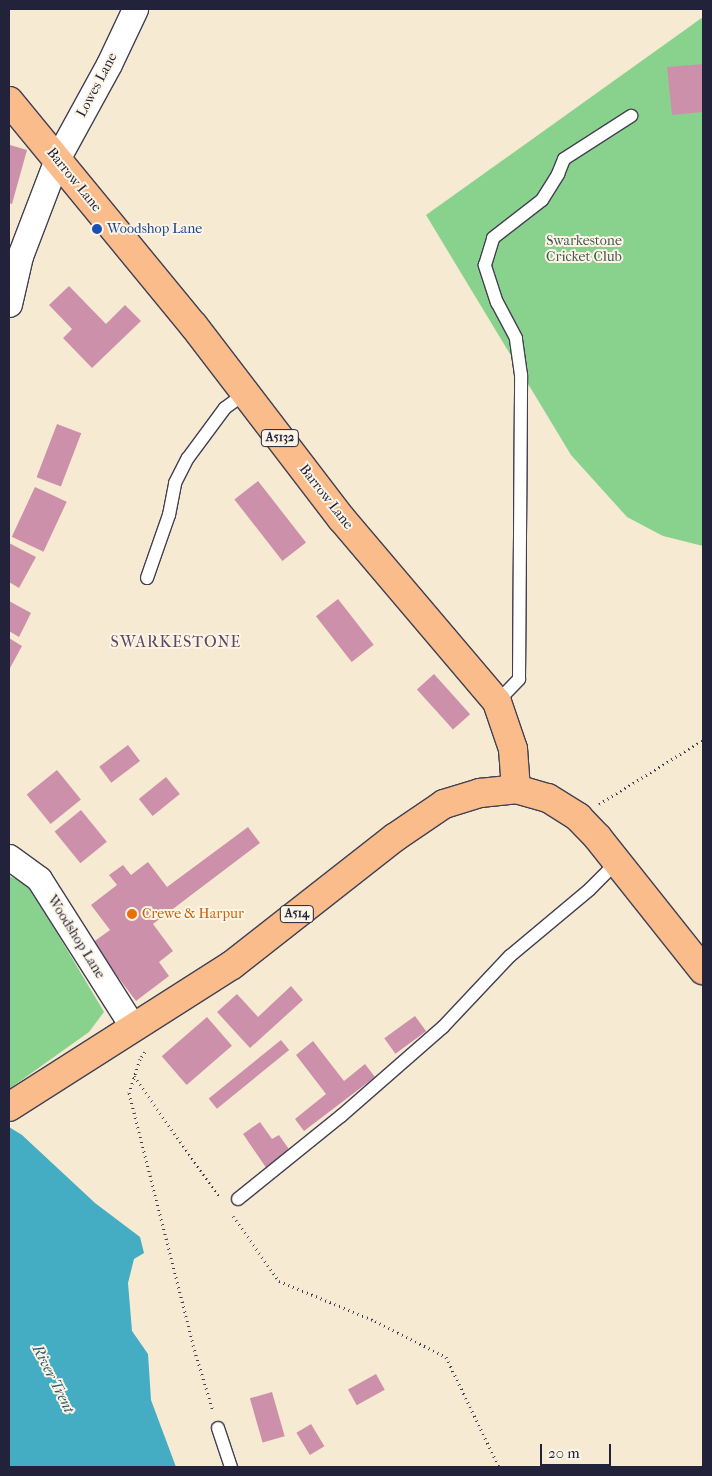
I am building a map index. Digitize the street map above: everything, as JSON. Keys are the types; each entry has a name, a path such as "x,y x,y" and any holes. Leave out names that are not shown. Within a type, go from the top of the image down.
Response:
{"main road":[{"name":"Barrow Lane","path":"9,101 194,326 341,518 497,702 513,749 516,789"},
{"name":"A514","path":"19,1099 142,1036 387,843 444,804 480,793 516,789 548,798 578,817 617,862 703,970"}],"street":[{"name":"Lowes Lane","path":"57,159 109,64 135,9"},
{"path":"9,304 20,256 57,159"},
{"name":"Woodshop Lane","path":"9,856 39,879 142,1036"}],"lane":[{"path":"497,702 519,679 521,375 516,338 497,303 485,265 493,238 542,200 558,174 564,159 631,116"},
{"path":"147,578 170,516 175,483 188,458 225,408 246,393"},
{"path":"238,1199 341,1116 443,1027 510,956 590,888 617,862"},
{"path":"218,1428 231,1467"}],"path":[{"path":"578,817 703,740"},
{"path":"142,1036 140,1060 129,1092 193,1345 218,1428"},
{"path":"134,1076 223,1202"},
{"path":"229,1210 279,1281 375,1321 446,1357 499,1467"}],"green space":[{"name":"Swarkestone Cricket Club","path":"703,17 703,546 663,536 627,517 571,455 426,215"},
{"path":"9,876 28,884 104,1012 89,1032 9,1089"}],"water":[{"name":"River Trent","path":"9,1127 22,1135 95,1203 140,1237 144,1253 134,1259 128,1283 132,1331 148,1354 151,1400 176,1467 9,1467"}],"building":[{"path":"703,64 703,112 672,115 667,67"},
{"path":"10,145 27,150 12,204 9,203"},
{"path":"69,286 106,324 125,305 141,321 92,368 63,338 72,329 49,305"},
{"path":"57,424 81,433 61,487 37,477"},
{"path":"258,481 306,542 282,561 234,499"},
{"path":"35,487 67,502 43,552 12,537"},
{"path":"9,543 36,557 19,588 9,582"},
{"path":"338,599 374,645 352,662 316,616"},
{"path":"9,601 31,613 19,637 9,631"},
{"path":"9,638 22,646 9,670"},
{"path":"434,674 470,714 453,730 417,689"},
{"path":"128,745 140,761 111,783 99,767"},
{"path":"57,770 81,800 51,824 27,795"},
{"path":"166,777 180,794 153,816 139,799"},
{"path":"81,810 107,842 80,863 55,831"},
{"name":"Crewe & Harpur","path":"248,827 260,843 153,924 173,951 159,962 169,976 136,1001 92,943 110,930 91,905 117,885 109,875 123,865 131,875 148,862 167,887"},
{"path":"291,986 303,1000 250,1048 217,1012 237,994 258,1017"},
{"path":"415,1016 426,1031 395,1054 384,1038"},
{"path":"207,1017 232,1046 187,1085 162,1056"},
{"path":"281,1040 289,1050 217,1109 209,1099"},
{"path":"313,1041 344,1081 365,1064 375,1077 304,1131 295,1119 326,1094 296,1055"},
{"path":"260,1122 272,1139 279,1135 291,1152 267,1169 243,1134"},
{"path":"376,1374 385,1390 357,1405 348,1390"},
{"path":"272,1392 285,1436 263,1443 250,1398"},
{"path":"311,1424 324,1446 310,1455 296,1433"}],"place":[{"name":"Woodshop Lane","path":"97,229"},
{"name":"Crewe & Harpur","path":"132,914"}],"district":[{"name":"SWARKESTONE","path":"176,642"}]}
